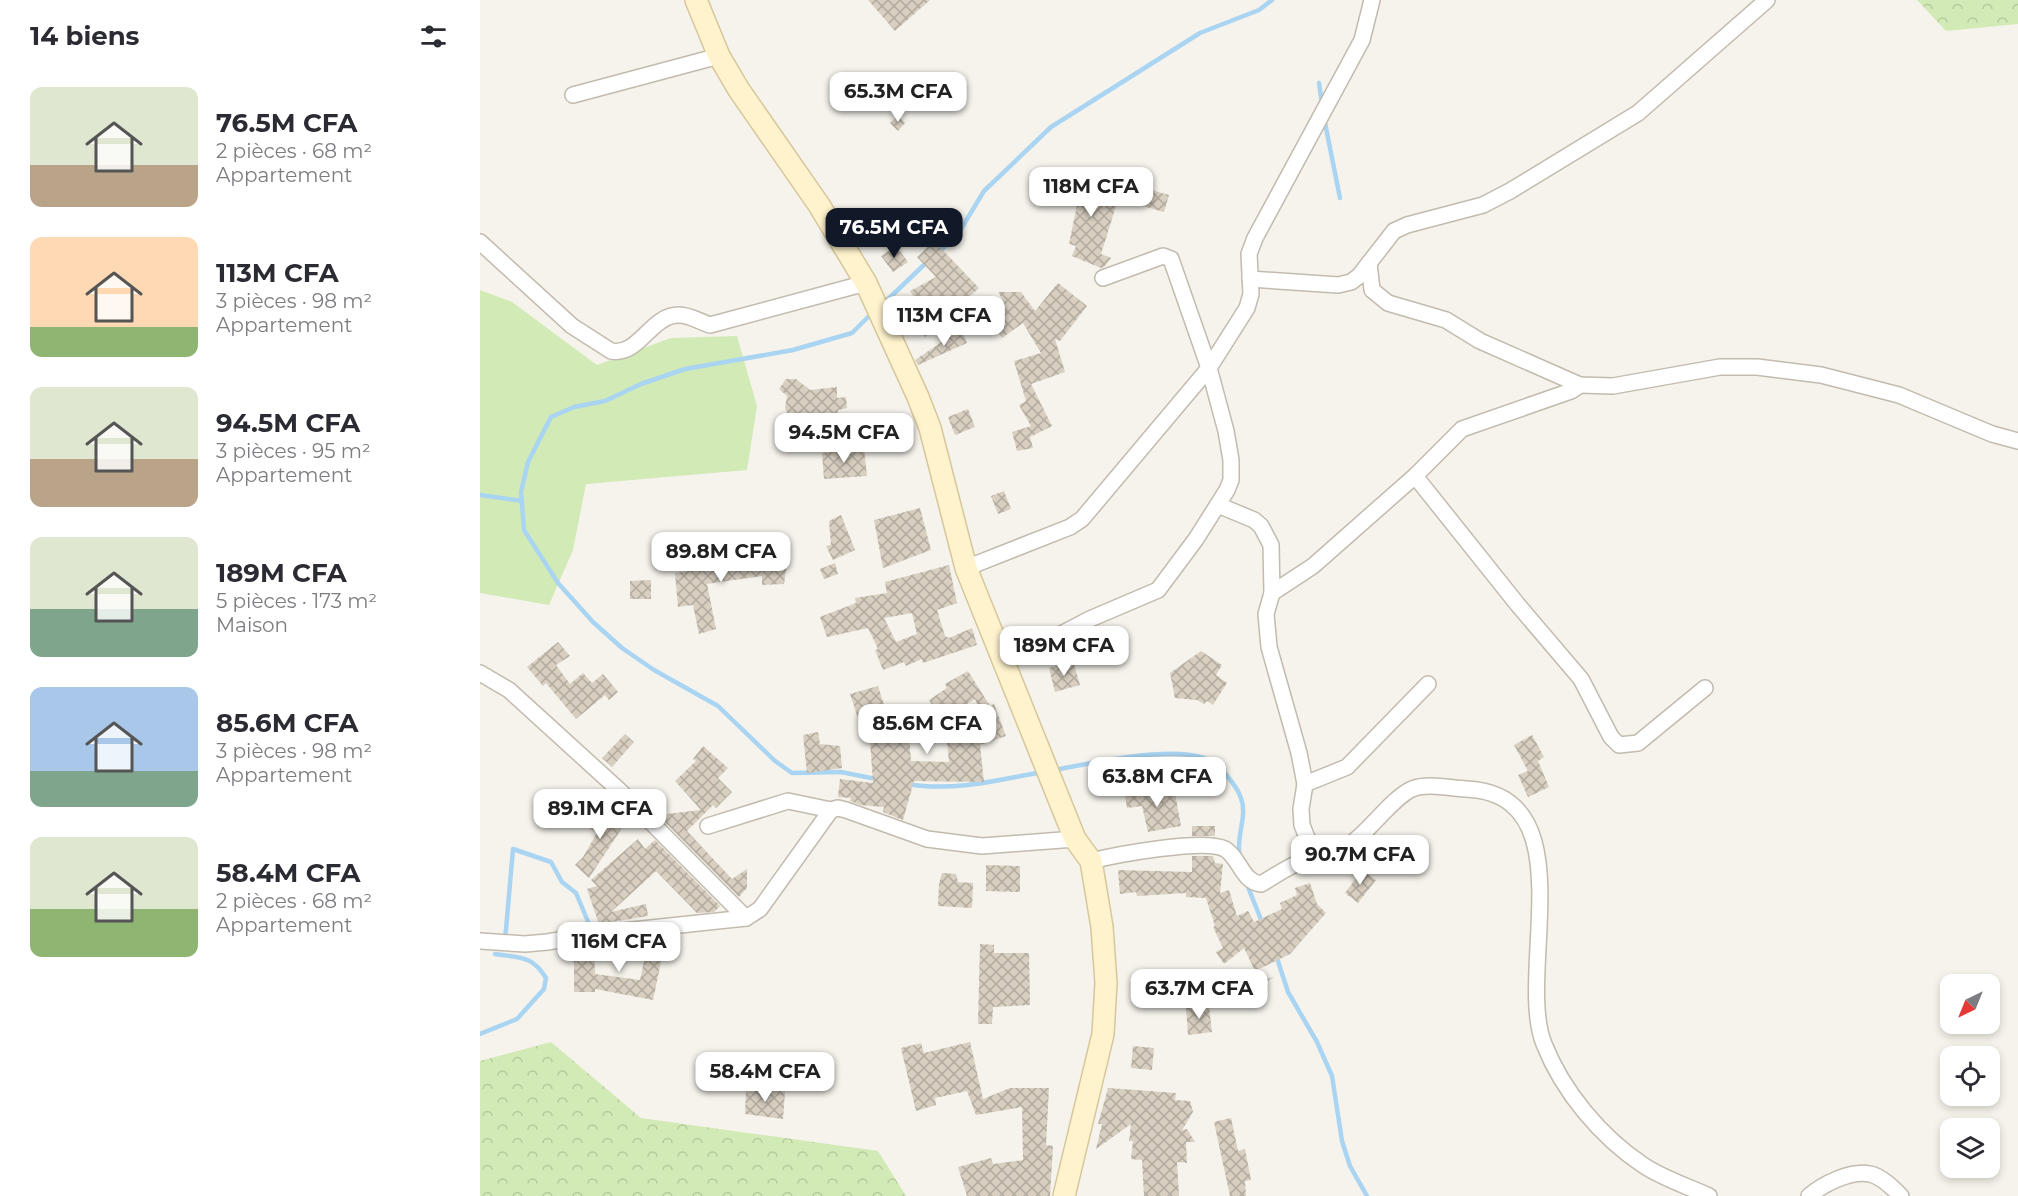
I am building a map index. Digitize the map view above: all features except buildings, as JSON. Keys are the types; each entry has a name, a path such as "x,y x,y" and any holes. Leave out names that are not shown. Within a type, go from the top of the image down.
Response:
{"street":[{"path":"696,0 719,56 739,90 819,205 866,284 918,397 930,428 966,568 1075,839 1091,861 1102,927 1106,983 1103,1034 1064,1196"},
{"path":"966,568 1082,519 1209,368 1246,308 1251,294 1249,254 1255,238 1362,40 1372,0"},
{"path":"1250,279 1338,285 1350,282 1394,231 1407,225 1484,205 1638,113 1767,0"},
{"path":"573,94 719,56"},
{"path":"480,242 572,326 611,351 617,352 630,348 662,320 672,316 690,316 710,325 866,284"},
{"path":"1000,653 1046,642 1090,619 1158,590 1218,505 1231,480 1231,460 1209,368 1171,260 1163,256 1103,278"},
{"path":"1368,263 1372,290 1388,303 1446,320 1480,341 1580,385 1613,386 1720,367 1757,367 1821,375 1899,395 1992,434 2018,441"},
{"path":"1272,594 1313,566 1415,476 1462,429 1580,385"},
{"path":"1415,476 1518,605 1581,679 1611,737 1619,745 1627,746 1638,743 1705,688"},
{"path":"1218,505 1254,520 1271,545 1272,594 1266,614 1269,647 1305,784 1301,809 1302,825 1315,858"},
{"path":"480,673 509,690 620,791 746,918"},
{"path":"1305,784 1347,767 1428,684"},
{"path":"1091,861 1150,848 1217,847 1230,854 1248,878 1261,884 1303,861 1330,855 1348,846 1411,790 1422,787 1479,789 1494,793 1515,805 1528,824 1539,871 1541,925 1535,1002 1543,1042 1558,1073 1575,1098 1617,1144 1644,1166 1708,1196"},
{"path":"708,826 788,801 831,810 838,808 846,810 927,839 982,846 1075,839"},
{"path":"480,941 525,944 746,918 760,909 831,810"},
{"path":"1809,1196 1819,1188 1856,1174 1871,1174 1900,1196"}],"green space":[{"path":"1917,0 2018,0 2018,24 1946,31"},
{"path":"480,290 512,302 597,365 671,338 737,336 757,406 747,470 586,484 573,550 549,605 480,593"},
{"path":"551,1042 641,1118 878,1151 906,1196 480,1196 480,1061"}],"waterway":[{"path":"938,253 958,234 984,191 1051,127 1200,33 1259,10 1272,0"},
{"path":"1319,83 1322,104"},
{"path":"1324,118 1340,198"},
{"path":"883,304 927,262"},
{"path":"872,313 852,333 793,350 685,369 641,384 605,401 574,407 551,417 528,462 521,492 524,530 558,583 593,622 622,648 654,670 718,706 775,761 792,773 841,772 876,779"},
{"path":"480,495 522,501"},
{"path":"1054,770 1150,755 1170,754 1204,758 1215,764 1226,775 1241,798 1243,813 1239,842 1240,857"},
{"path":"908,784 958,786 1042,772"},
{"path":"505,941 513,849 551,862 562,882 576,893 592,931"},
{"path":"1246,882 1262,922"},
{"path":"480,1034 517,1019 544,989 546,978 536,965 518,957 495,954"},
{"path":"1276,955 1288,992 1317,1042 1332,1076 1342,1141 1350,1166 1367,1196"}]}
